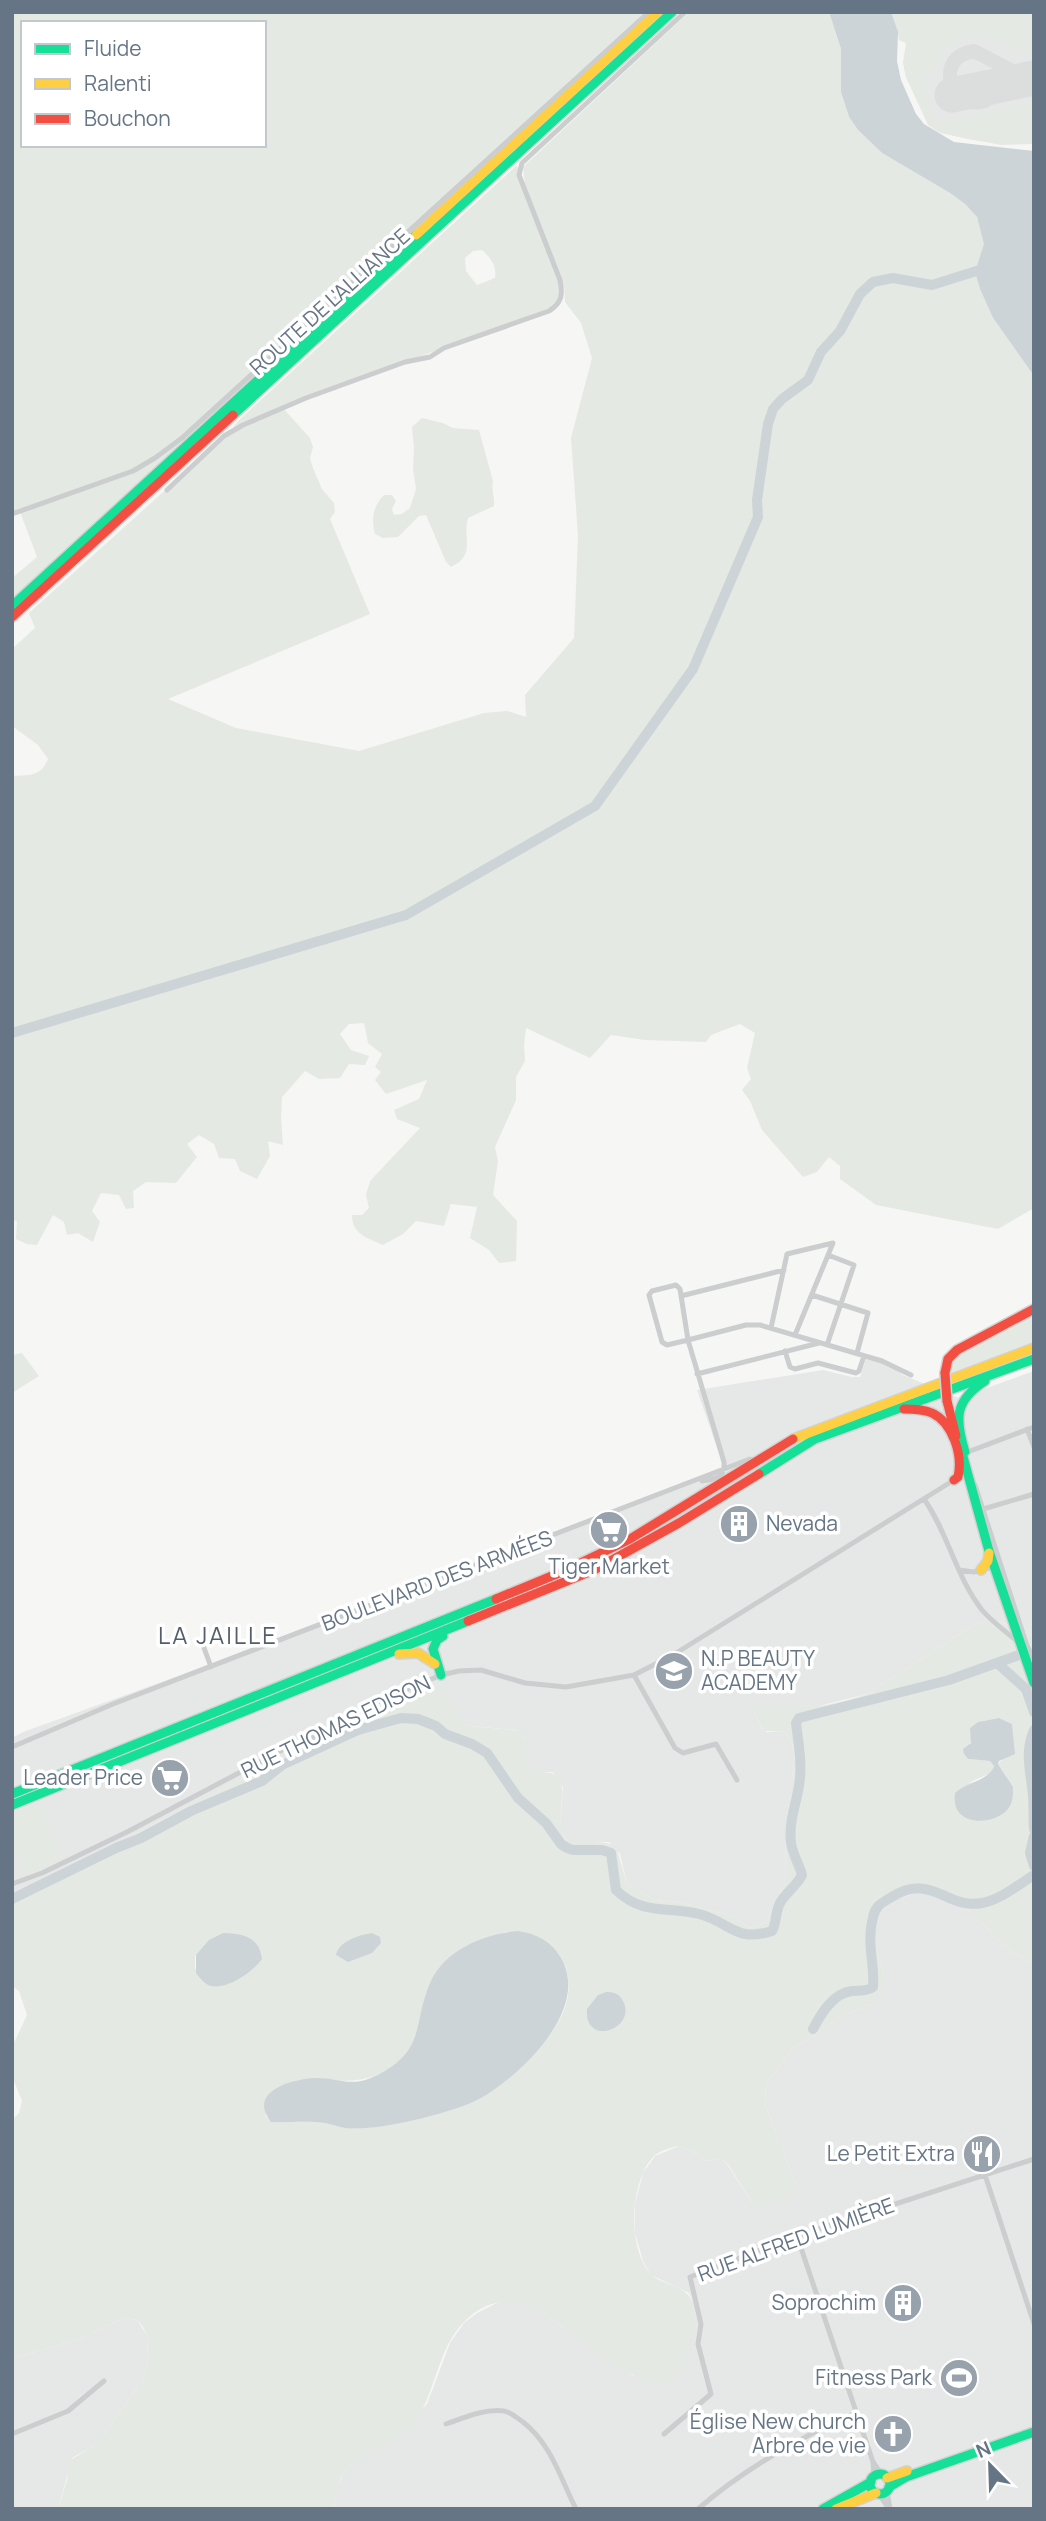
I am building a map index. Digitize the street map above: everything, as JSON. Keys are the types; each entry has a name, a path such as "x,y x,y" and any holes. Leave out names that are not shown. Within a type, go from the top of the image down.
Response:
{"main road":[{"name":"ROUTE DE L'ALLIANCE","path":"12,606 658,12"},
{"name":"ROUTE DE L'ALLIANCE","path":"12,617 672,12"},
{"path":"1034,1309 957,1350 948,1359 945,1373 947,1401 980,1511 989,1551 1022,1640 1034,1683"},
{"path":"12,1805 154,1748 598,1556 667,1517 799,1435 1034,1348"},
{"path":"347,1671 594,1570 635,1549 815,1439 1034,1360"},
{"path":"965,1452 957,1417 963,1400 982,1382 1034,1360"},
{"path":"898,1409 923,1410 939,1417 944,1423 952,1437 961,1470 954,1480"},
{"path":"981,1570 988,1561 989,1551"},
{"path":"441,1675 433,1649 437,1640 502,1612 516,1603"},
{"path":"253,1690 260,1691 347,1671 409,1652 423,1655 437,1665"},
{"path":"272,1709 326,1674"},
{"path":"12,1794 183,1726 326,1674"},
{"path":"183,1726 222,1702"},
{"path":"154,1748 181,1742 219,1727 230,1727"},
{"path":"823,2509 1034,2426"},
{"path":"836,2509 881,2485 1034,2432"}],"street":[{"path":"12,514 112,479 155,458 229,397 341,291 649,12"},
{"path":"167,490 224,436 243,425 306,398 405,362 429,357 444,348 549,312 558,305 562,296 561,283 519,175 522,163 685,12"},
{"path":"771,1328 787,1254 833,1243 795,1335"},
{"path":"827,1345 854,1265 828,1255"},
{"path":"681,1296 784,1269"},
{"path":"724,1469 688,1340 680,1289 676,1285 652,1291 649,1295 663,1344 670,1345 688,1340 746,1325 771,1328 883,1361 911,1375"},
{"path":"812,1295 869,1313 857,1353"},
{"path":"697,1374 819,1343"},
{"path":"785,1351 790,1367 794,1369 818,1363 856,1373 864,1356"},
{"name":"BOULEVARD DES ARMÉES","path":"12,1747 45,1731 745,1462 806,1427 858,1412"},
{"path":"1034,1447 1030,1428 965,1452 980,1511 1004,1575 1022,1640 1034,1658"},
{"name":"RUE THOMAS EDISON","path":"12,1884 42,1873 129,1831 286,1748 322,1734 359,1710 441,1675 481,1670 525,1683 561,1688 634,1675 673,1655 954,1480"},
{"path":"980,1511 1034,1494"},
{"path":"924,1499 942,1528 959,1570 981,1608 1022,1640"},
{"path":"959,1570 968,1572 995,1565 1004,1575"},
{"path":"203,1645 211,1667"},
{"path":"634,1675 675,1748 683,1753 716,1744 737,1780"},
{"name":"RUE ALFRED LUMIÈRE","path":"664,2434 711,2394 698,2344 701,2324 690,2277 797,2236 1034,2159"},
{"path":"985,2175 1034,2324"},
{"path":"797,2236 889,2509"},
{"path":"12,2434 68,2411 104,2381"},
{"path":"446,2424 495,2411 506,2411 515,2416 542,2440 576,2509"},
{"path":"698,2509 717,2492 775,2454 855,2413"}],"shaded area":[{"path":"12,12 648,12 230,397 234,399 12,602 12,578 37,557 20,512 12,514"},
{"path":"689,12 829,12 841,49 841,92 849,117 858,130 882,153 950,193 977,217 985,245 975,272 980,289 993,318 1034,376 1034,1208 998,1229 876,1205 840,1179 840,1166 829,1157 817,1172 803,1177 762,1130 750,1101 742,1090 751,1079 747,1068 755,1033 740,1024 711,1035 706,1042 645,1040 611,1035 590,1058 526,1028 525,1061 516,1077 516,1100 495,1147 498,1161 493,1195 517,1221 516,1261 499,1263 489,1250 470,1238 477,1207 451,1204 444,1226 416,1221 403,1234 383,1245 358,1231 352,1215 362,1215 369,1208 366,1195 370,1181 420,1128 397,1119 394,1110 419,1099 427,1080 386,1094 375,1080 381,1072 375,1067 382,1054 368,1043 364,1023 349,1024 340,1034 351,1050 369,1056 365,1065 349,1064 340,1078 319,1079 305,1071 282,1097 283,1145 268,1141 270,1156 257,1179 240,1171 235,1159 219,1158 214,1144 199,1135 187,1144 197,1157 176,1183 146,1182 133,1191 134,1208 126,1209 119,1195 101,1193 92,1211 100,1222 93,1242 78,1233 67,1235 64,1222 53,1215 37,1245 16,1239 17,1221 12,1220 12,776 38,772 48,759 38,745 12,726 12,649 35,628 29,613 231,431 238,421 516,166 560,280 558,305 283,408 310,438 313,468 322,489 334,503 335,512 330,519 370,614 168,699 236,728 359,751 484,713 507,711 526,717 525,695 574,638 578,535 571,438 592,358 581,323 565,302 564,286 525,185 523,167","holes":["482,250 494,266 495,278 477,285 466,271 465,258 473,251"]},
{"path":"829,12 891,12 898,32 897,61 901,80 916,114 924,124 954,142 1034,151 1034,376 993,318 980,289 975,272 984,244 977,217 950,193 882,153 858,130 849,117 841,92 841,49"},
{"path":"891,12 1034,12 1034,54 1016,51 988,38 970,36 948,48 934,70 921,73 935,123 1034,103 1034,144 966,139 929,125 906,77 903,62 906,43 899,40"},
{"path":"921,12 1034,12 1034,144 1001,145 940,133 928,125 906,77 903,62 922,24"},
{"path":"422,418 453,428 479,430 493,481 494,506 468,518 464,557 451,567 446,562 426,515 419,516 398,537 383,538 375,534 375,508 384,495 392,495 396,501 392,509 394,515 402,514 410,508 416,489 412,427"},
{"path":"1034,1314 1034,1345 949,1377 951,1362 956,1356"},
{"path":"22,1353 39,1376 12,1393 12,1355"},
{"path":"866,1359 888,1364 903,1375 959,1398 1034,1371 1034,1636 1002,1622 988,1621 972,1626 869,1693 819,1706 758,1705 754,1713 762,1728 767,1732 783,1731 792,1743 795,1755 785,1833 786,1881 766,1923 749,1928 731,1916 679,1902 655,1900 627,1884 620,1854 609,1842 576,1844 566,1840 560,1827 563,1787 553,1772 533,1772 527,1768 524,1760 525,1736 517,1730 461,1723 440,1684 354,1722 12,1897 12,1738 724,1468 697,1390 823,1370 860,1377"},
{"path":"988,1621 1001,1622 1034,1636 1034,1964 1012,1952 968,1910 928,1893 905,1895 877,1914 874,1942 884,1975 883,1989 869,2005 843,2016 791,2050 766,2084 765,2104 796,2185 792,2199 760,2207 753,2204 728,2164 721,2159 706,2161 689,2149 679,2146 654,2156 646,2167 636,2197 634,2214 638,2248 650,2273 679,2288 693,2303 690,2345 669,2382 642,2379 616,2366 541,2312 515,2303 490,2305 464,2322 455,2333 447,2346 420,2414 410,2428 346,2470 337,2491 334,2509 58,2509 67,2480 69,2461 93,2446 106,2432 144,2378 148,2360 147,2335 137,2320 125,2318 78,2339 12,2359 12,2120 19,2113 22,2101 12,2076 12,2047 27,2015 19,1991 12,1986 12,1897 354,1722 440,1684 462,1723 523,1731 527,1768 560,1776 561,1825 566,1840 616,1846 627,1884 655,1900 679,1902 731,1916 749,1928 766,1923 786,1881 785,1833 795,1755 792,1743 783,1731 764,1731 754,1713 755,1706 822,1705 869,1693 972,1626","holes":["999,1718 1012,1724 1003,1759 998,1764 1007,1777 968,1783 993,1772 994,1766 990,1761 968,1759 964,1754 983,1721","506,1932 565,1965 569,1986 562,2016 544,2042 511,2075 462,2105 398,2122 352,2128 318,2122 271,2122 265,2115 321,2078 346,2081 369,2078 391,2068 400,2060 409,2050 432,1997 465,1946","195,1955 246,1974 217,1986 209,1985 195,1968"]},
{"path":"999,1718 1012,1724 1015,1754 998,1764 1013,1787 1011,1804 994,1818 966,1818 959,1813 955,1805 955,1793 988,1775 994,1766 990,1761 968,1759 963,1749 971,1743 970,1728 978,1722"},
{"path":"40,1804 63,1859 28,1876 12,1842 12,1815"},
{"path":"918,1892 928,1893 968,1910 1012,1952 1034,1964 1034,2509 334,2509 336,2489 345,2470 360,2457 387,2445 427,2404 450,2343 464,2323 501,2301 526,2304 543,2313 633,2376 693,2303 689,2293 651,2275 643,2261 635,2233 635,2204 643,2173 655,2156 679,2146 689,2149 706,2161 721,2159 753,2204 796,2185 765,2104 766,2084 791,2050 843,2016 869,2005 884,1975 874,1942 877,1914 892,1901"},
{"path":"518,1931 543,1939 553,1947 561,1958 568,1978 567,1998 559,2019 532,2057 515,2074 469,2104 394,2124 345,2128 318,2122 271,2122 265,2111 265,2102 269,2094 287,2083 324,2078 350,2082 364,2080 395,2064 411,2045 428,1988 442,1964 453,1954 477,1941"},
{"path":"223,1933 237,1934 254,1941 262,1959 238,1980 222,1986 208,1985 196,1973 196,1955 209,1940"},
{"path":"372,1933 380,1937 381,1943 372,1953 348,1962 336,1955 345,1942"},
{"path":"606,1992 621,1997 625,2013 616,2027 600,2031 593,2028 588,2021 587,2009 598,1995"},
{"path":"125,2318 137,2320 147,2335 148,2360 144,2378 106,2432 93,2446 72,2458 58,2509 12,2509 12,2359 78,2339"}],"waterway":[{"path":"12,1033 406,915 595,806 693,669 758,517 757,500 768,424 773,409 808,380 821,352 840,331 860,294 873,282 893,278 932,285 986,268"},
{"path":"12,1899 141,1838 191,1811 262,1781 282,1765 358,1730 401,1718 418,1719 436,1726 445,1734 487,1753 518,1798 546,1823 561,1844 573,1850 602,1850 611,1853 616,1890 626,1898 646,1907 699,1914 741,1933 760,1934 772,1931 780,1903 802,1875 790,1835 800,1778 796,1723 799,1718 949,1680 1019,1655"},
{"path":"997,1663 1026,1689 1034,1712"},
{"path":"1034,1730 1029,1746 1034,1829"},
{"path":"1034,1836 1030,1853 1034,1866"},
{"path":"813,2029 833,2000 845,1993 873,1987 871,1927 875,1911 884,1902 917,1888 969,1904 982,1903 1002,1895 1034,1875"}],"taxiway":[{"path":"1001,85 989,99 976,102 965,99 956,90 951,79 951,67 958,57 974,51 1020,75 1034,77"}],"runway":[{"path":"952,95 1034,78"}],"traffic: fast":[{"path":"233,415 672,12"},
{"path":"12,606 416,235"},
{"path":"759,1474 815,1439 1034,1359"},
{"path":"965,1452 959,1420 962,1404 967,1396 985,1381"},
{"path":"962,1453 989,1551 1034,1683"},
{"path":"12,1794 496,1599"},
{"path":"12,1805 468,1621"},
{"path":"441,1675 433,1649 437,1640 443,1636"},
{"path":"889,2487 906,2477 1034,2432"},
{"path":"880,2474 887,2477 890,2484 887,2491 880,2494 873,2491 870,2484 873,2477 880,2474"},
{"path":"823,2509 871,2482"}],"traffic: slow":[{"path":"416,235 658,12"},
{"path":"793,1439 1034,1348"},
{"path":"981,1570 988,1561 989,1553"},
{"path":"399,1654 418,1653 435,1664"},
{"path":"887,2478 907,2471"},
{"path":"836,2509 876,2493"}],"traffic: jam":[{"path":"12,617 233,415"},
{"path":"945,1373 948,1359 957,1350 1034,1309"},
{"path":"945,1373 947,1401"},
{"path":"947,1401 956,1436"},
{"path":"904,1409 929,1412 946,1424 958,1450 958,1477 954,1480"},
{"path":"496,1599 564,1571 630,1539 793,1439"},
{"path":"468,1621 594,1570 679,1523 759,1474"}],"place":[{"name":"Nevada","path":"739,1524"},
{"name":"Tiger Market","path":"609,1530"},
{"name":"N.P BEAUTY ACADEMY","path":"674,1671"},
{"name":"Leader Price","path":"170,1778"},
{"name":"Le Petit Extra","path":"982,2154"},
{"name":"Soprochim","path":"903,2303"},
{"name":"Fitness Park","path":"959,2378"},
{"name":"Église New church Arbre de vie","path":"893,2434"}],"district":[{"name":"LA JAILLE","path":"218,1636"}]}
